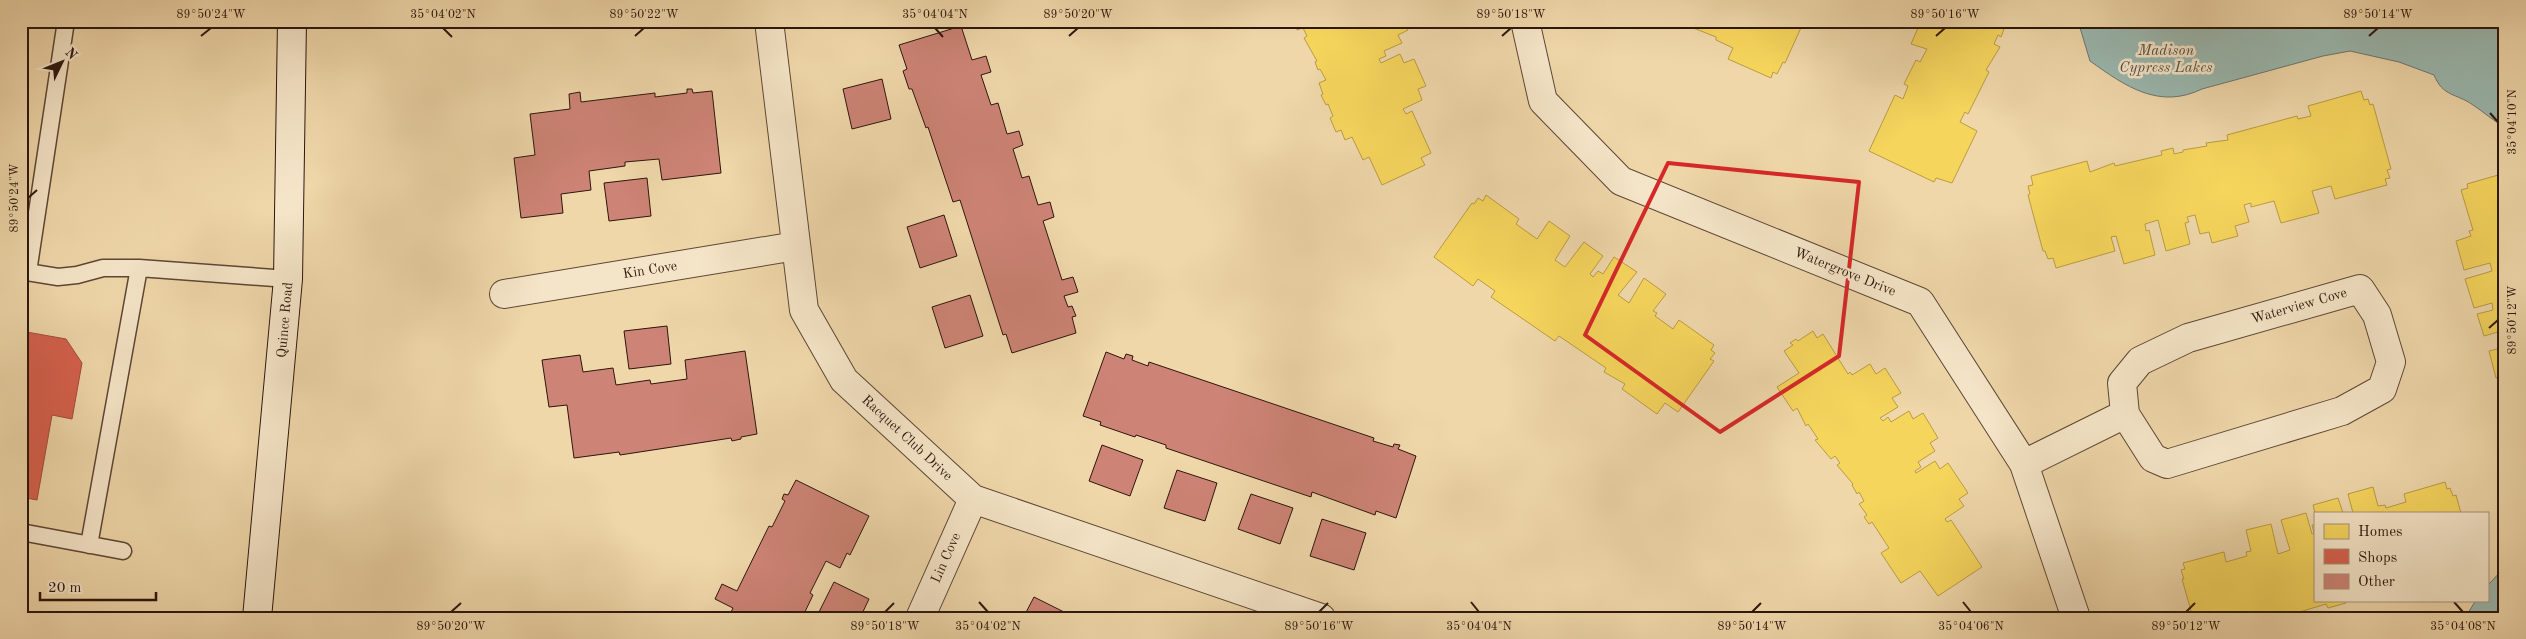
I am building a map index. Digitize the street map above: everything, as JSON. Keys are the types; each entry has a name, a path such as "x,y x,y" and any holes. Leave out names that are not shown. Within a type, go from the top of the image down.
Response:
{"street":[{"name":"Quince Road","path":"257,618 288,279 292,21"},
{"name":"Racquet Club Drive","path":"769,21 804,310 844,380 973,499 1321,618"},
{"name":"Watergrove Drive","path":"1525,21 1543,101 1621,181 1920,302 2024,464 2076,618"},
{"name":"Kin Cove","path":"504,294 796,246"},
{"name":"Waterview Cove","path":"2360,289 2377,315 2390,362 2382,389 2342,411 2167,464 2152,458 2125,414 2122,383 2140,361 2188,338 2360,289"},
{"path":"2024,464 2125,414"},
{"name":"Lin Cove","path":"920,618 973,499"}],"lane":[{"path":"66,21 24,272 58,276 77,275 103,268 138,268 288,279"},
{"path":"89,545 138,268"},
{"path":"21,532 123,551"}],"highlighted area":[{"path":"1668,163 1859,182 1839,356 1720,432 1585,335"}],"water":[{"name":"Madison Cypress Lakes","path":"2078,21 2505,21 2505,127 2467,101 2450,94 2442,87 2434,75 2399,62 2350,51 2323,56 2186,95 2157,96 2129,86 2090,61"},
{"path":"2505,567 2505,618 2465,618 2475,602 2488,602 2488,585"}],"building: Homes":[{"path":"1293,21 1404,21 1408,30 1398,35 1402,43 1384,51 1386,56 1379,59 1381,63 1400,54 1404,63 1414,59 1426,86 1418,89 1422,100 1403,109 1406,114 1412,111 1431,153 1421,158 1425,165 1382,185 1369,157 1363,160 1352,137 1345,140 1341,130 1336,132 1330,118 1333,116 1328,104 1326,105 1321,95 1323,94 1319,83 1326,80 1320,69 1318,70 1315,62 1317,61 1304,38 1307,36 1303,28 1297,30"},
{"path":"1676,21 1804,21 1785,63 1783,62 1777,74 1773,72 1771,78 1728,59 1733,48 1716,40 1716,37"},
{"path":"1921,21 2007,21 2001,37 1998,35 1994,44 2000,47 1986,70 1989,72 1968,114 1965,112 1960,122 1977,131 1952,183 1936,178 1934,182 1869,151 1895,95 1903,99 1908,86 1904,84 1916,60 1920,62 1927,49 1911,44"},
{"path":"2361,91 2364,100 2368,99 2370,105 2373,104 2391,169 2387,170 2390,178 2385,179 2387,185 2335,199 2331,186 2312,191 2319,213 2281,223 2274,201 2251,207 2251,203 2244,205 2249,222 2235,226 2238,236 2212,243 2209,232 2200,234 2195,215 2187,217 2189,222 2185,223 2190,244 2166,251 2158,220 2145,224 2146,231 2149,230 2155,255 2124,264 2116,236 2111,237 2115,251 2056,268 2053,258 2048,259 2045,251 2043,251 2028,195 2030,194 2028,186 2033,185 2031,176 2087,161 2090,172 2114,163 2115,166 2162,155 2161,151 2173,148 2174,154 2183,152 2183,150 2207,146 2206,143 2228,140 2227,135 2297,116 2298,119 2311,116 2308,106"},
{"path":"2505,173 2505,330 2484,336 2477,314 2493,310 2492,303 2474,308 2465,279 2492,271 2490,263 2464,270 2456,241 2471,236 2469,231 2473,230 2461,190 2468,188 2467,184"},
{"path":"1486,195 1519,219 1516,224 1537,239 1549,221 1570,236 1555,260 1565,267 1584,242 1603,256 1590,274 1593,277 1598,271 1603,274 1614,257 1637,272 1618,295 1629,303 1644,278 1666,294 1653,311 1657,313 1655,316 1673,329 1679,320 1714,345 1711,350 1715,353 1710,359 1714,361 1678,412 1665,403 1657,414 1622,389 1625,384 1604,372 1606,368 1559,336 1555,341 1491,297 1495,291 1478,279 1473,286 1434,257 1472,203 1474,204 1478,198 1483,201"},
{"path":"1813,331 1817,338 1823,334 1848,374 1850,372 1852,375 1870,364 1876,374 1885,368 1901,393 1892,398 1898,407 1880,418 1883,421 1888,417 1891,422 1909,411 1913,419 1923,413 1938,438 1930,443 1935,451 1918,462 1921,467 1915,471 1916,473 1935,461 1940,469 1948,463 1968,493 1959,499 1964,506 1945,519 1947,522 1951,520 1982,567 1938,596 1920,571 1901,583 1881,553 1889,548 1872,522 1869,524 1864,517 1867,515 1859,504 1864,501 1859,492 1857,494 1853,484 1837,465 1840,463 1835,456 1831,459 1815,440 1818,439 1808,424 1806,426 1797,408 1793,411 1777,387 1799,373 1784,351 1793,345 1790,343 1796,339 1798,341"},
{"path":"2505,347 2505,376 2496,378 2489,351"},
{"path":"2445,482 2447,489 2450,488 2453,496 2456,495 2461,512 2353,512 2348,494 2373,487 2378,506 2385,505 2386,508 2406,502 2404,494"},
{"path":"2338,498 2343,512 2315,512 2313,505"},
{"path":"2306,513 2312,534 2314,533 2314,602 2346,603 2328,608 2326,604 2280,618 2268,618 2267,615 2256,618 2193,618 2182,579 2184,579 2181,570 2185,569 2183,563 2224,552 2226,562 2247,556 2246,552 2251,551 2246,530 2271,524 2278,554 2290,550 2281,520"}],"building: Shops":[{"path":"21,331 66,339 82,363 72,419 52,415 37,500 21,497"}],"building: Other":[{"path":"961,26 972,60 986,56 991,72 981,75 991,105 998,103 1007,134 1019,131 1023,145 1013,149 1022,178 1029,176 1038,205 1050,202 1054,217 1043,221 1062,280 1073,277 1078,292 1064,296 1068,307 1072,306 1076,316 1072,317 1076,333 1012,353 1006,334 1003,335 960,200 953,202 928,127 926,128 912,89 909,89 903,71 907,69 899,45"},
{"path":"882,79 891,119 852,129 843,89"},
{"path":"687,89 692,89 693,93 712,91 721,173 662,180 659,159 625,162 625,166 589,171 591,190 561,194 563,213 521,218 514,158 535,155 530,114 570,109 569,94 580,92 581,102 655,93 655,97 687,93"},
{"path":"647,178 651,216 609,221 604,183"},
{"path":"944,215 957,256 920,268 907,227"},
{"path":"970,295 983,336 945,348 932,307"},
{"path":"667,326 671,364 629,369 624,331"},
{"path":"745,351 757,434 741,437 741,439 732,441 731,438 620,455 619,452 574,458 567,405 549,407 542,360 580,355 583,372 613,368 616,385 650,380 651,384 687,379 685,360"},
{"path":"1106,352 1124,359 1126,354 1133,356 1132,360 1148,366 1149,362 1374,438 1373,441 1393,447 1394,444 1400,445 1398,449 1416,456 1396,518 1376,511 1375,515 1312,492 1311,497 1166,448 1166,445 1100,425 1101,422 1083,416"},
{"path":"1102,445 1143,460 1130,496 1089,481"},
{"path":"1177,470 1217,483 1205,521 1164,508"},
{"path":"796,480 869,516 850,555 847,553 840,568 826,561 810,593 813,595 802,618 728,618 733,608 715,599 722,584 737,591 769,526 772,527 785,501 782,499 784,494 788,495"},
{"path":"1251,494 1293,508 1280,544 1238,529"},
{"path":"1322,519 1366,533 1354,570 1310,556"},
{"path":"834,582 869,599 860,618 816,618"},
{"path":"1034,597 1076,618 1023,618"}]}
